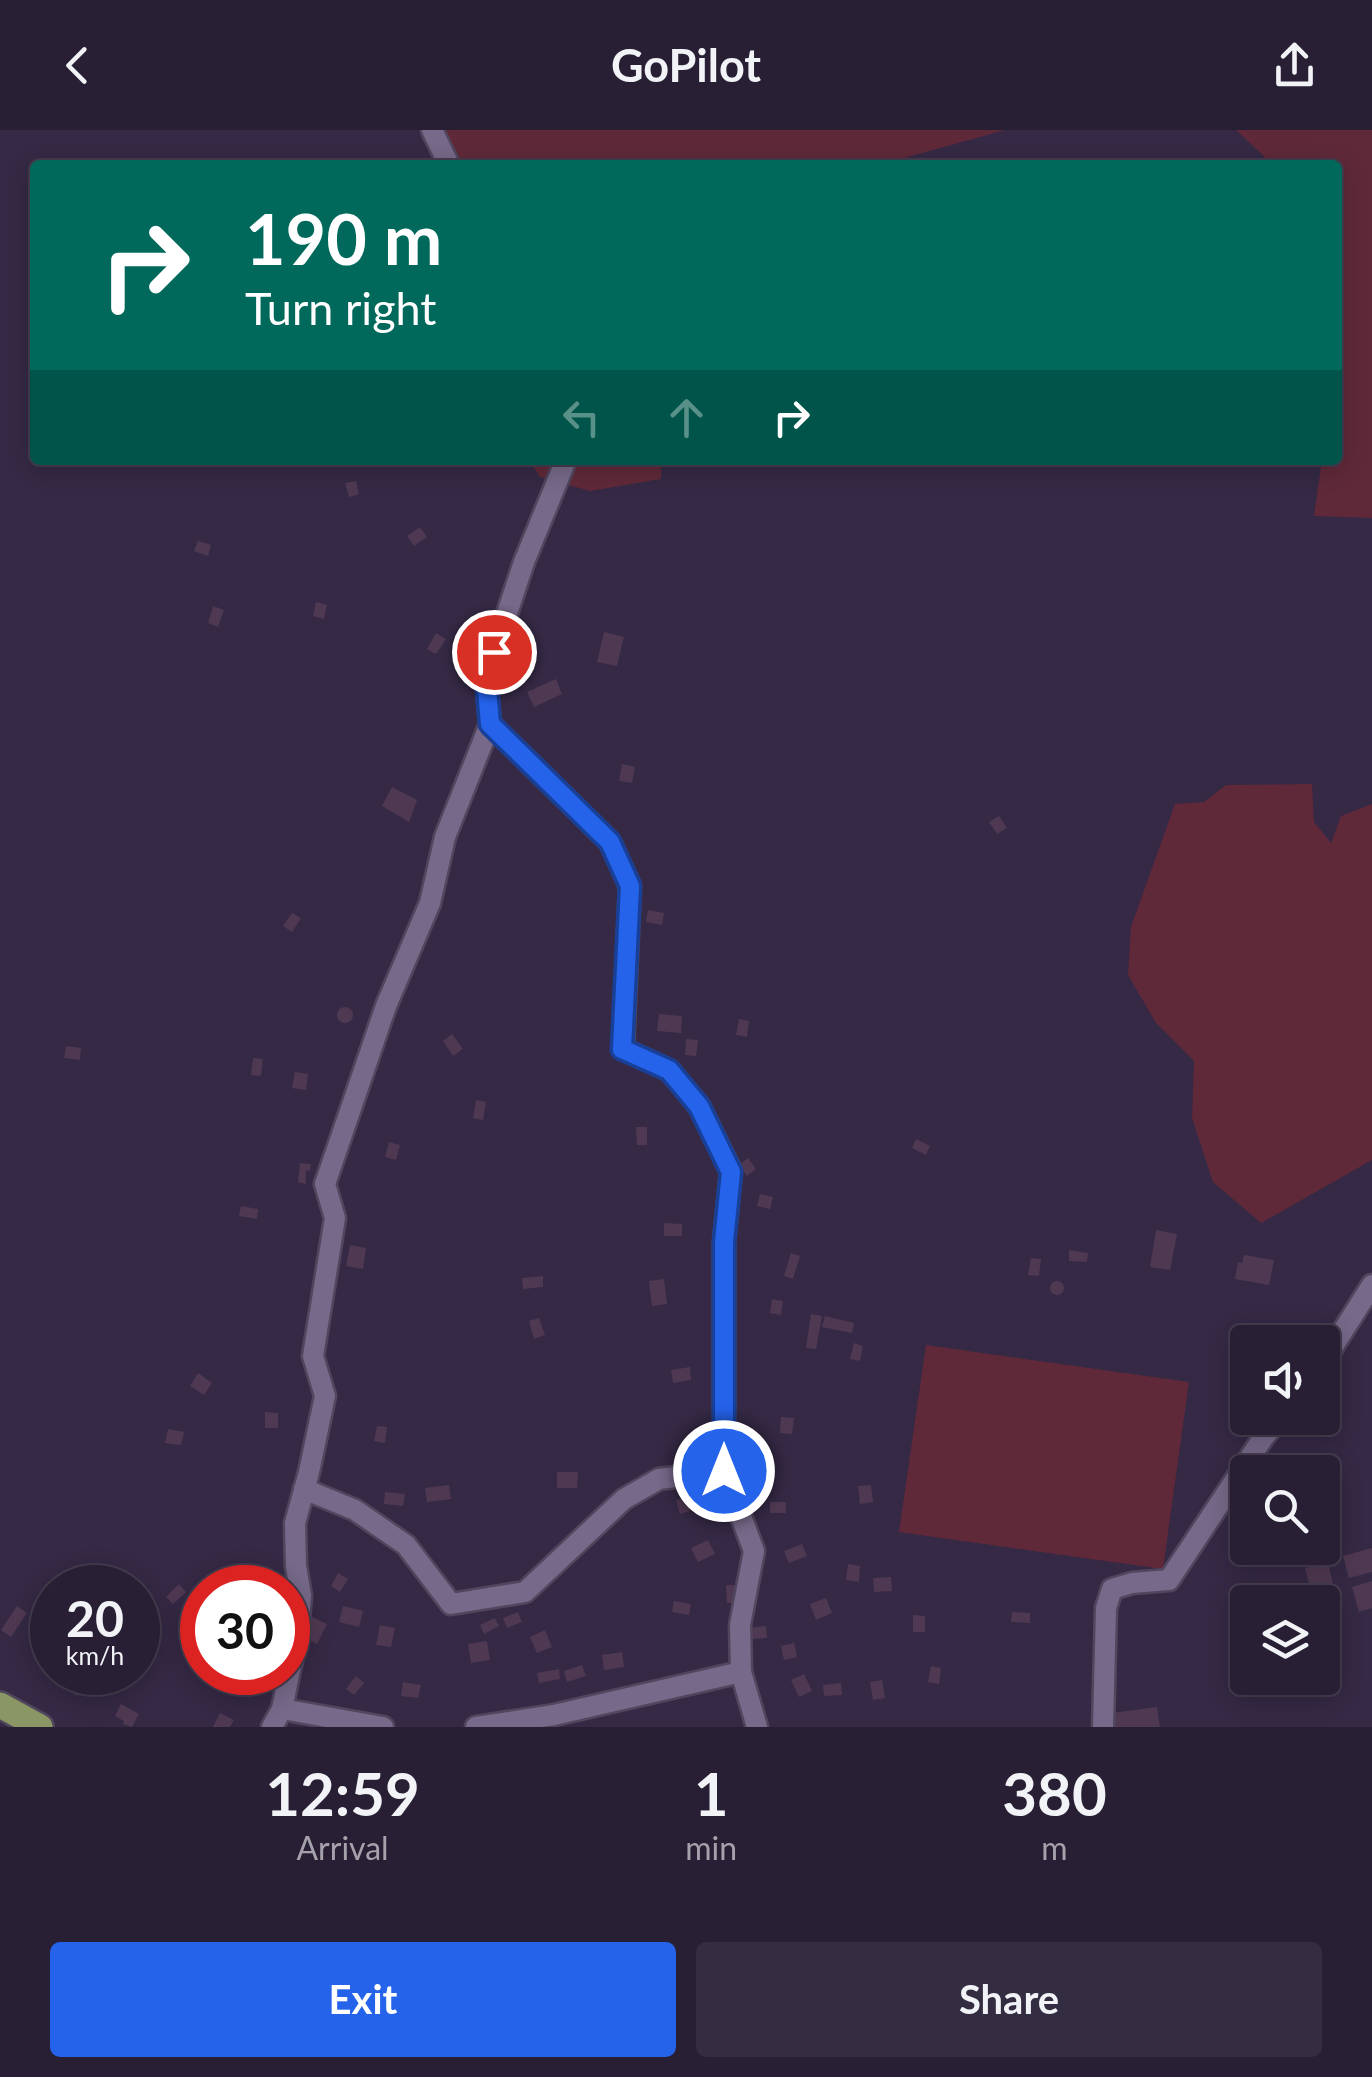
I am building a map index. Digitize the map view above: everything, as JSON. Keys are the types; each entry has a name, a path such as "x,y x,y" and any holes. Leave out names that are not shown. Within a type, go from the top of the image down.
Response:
{"main road":[{"path":"0,1705 40,1727"}],"street":[{"path":"432,130 447,160"},
{"path":"384,1727 277,1718 298,1632 301,1596 295,1523 325,1396 313,1356 335,1218 325,1184 386,1006 430,903 444,837 490,724 486,677 524,562 564,465"},
{"path":"490,724 610,842 630,886 622,1049 669,1070 699,1106 731,1172 724,1242 724,1471 754,1551 740,1625 741,1672 758,1727"},
{"path":"1340,1336 1372,1285"},
{"path":"1102,1727 1106,1608 1112,1589 1132,1582 1169,1580 1265,1435"},
{"path":"304,1490 356,1510 406,1545 452,1604 525,1592 624,1499 659,1479 724,1471"},
{"path":"476,1727 554,1715 741,1672"}],"shaded area":[{"path":"434,130 1005,130 897,160 455,160"},
{"path":"1236,130 1372,130 1372,518 1314,516 1321,465 1342,465 1342,160 1268,160"},
{"path":"532,465 661,465 661,479 590,491 540,477"},
{"path":"1312,784 1314,822 1331,843 1341,816 1372,804 1372,1160 1261,1223 1213,1182 1192,1118 1194,1061 1156,1023 1128,975 1131,927 1175,804 1204,802 1226,785"},
{"path":"926,1345 1189,1382 1163,1569 899,1532"}],"building":[{"path":"356,481 359,494 349,497 345,483"},
{"path":"420,527 427,537 414,546 407,536"},
{"path":"198,541 211,545 208,556 194,551"},
{"path":"316,602 327,605 324,619 313,616"},
{"path":"213,606 224,610 218,627 208,623"},
{"path":"604,632 624,637 617,666 597,662"},
{"path":"436,633 446,639 436,654 427,649"},
{"path":"556,679 562,694 534,707 527,692"},
{"path":"622,764 635,767 632,783 619,781"},
{"path":"392,787 417,800 409,822 382,806"},
{"path":"999,816 1007,828 997,834 989,822"},
{"path":"648,910 664,913 662,925 646,922"},
{"path":"292,913 301,918 292,932 283,926"},
{"path":"345,1007 353,1015 345,1023 337,1015"},
{"path":"659,1014 682,1016 681,1033 657,1031"},
{"path":"739,1019 749,1021 747,1037 736,1035"},
{"path":"452,1034 463,1049 453,1056 443,1041"},
{"path":"686,1039 698,1040 696,1056 685,1055"},
{"path":"66,1046 81,1048 80,1060 64,1058"},
{"path":"253,1058 263,1059 261,1076 251,1075"},
{"path":"295,1072 308,1074 306,1090 292,1088"},
{"path":"476,1100 486,1102 483,1120 473,1118"},
{"path":"636,1127 647,1127 647,1145 637,1145"},
{"path":"916,1139 930,1146 926,1155 912,1148"},
{"path":"389,1142 400,1145 396,1160 385,1157"},
{"path":"748,1158 756,1169 747,1176 739,1165"},
{"path":"300,1163 311,1164 310,1171 306,1170 306,1184 298,1182"},
{"path":"760,1194 773,1197 770,1209 757,1206"},
{"path":"241,1206 258,1209 257,1219 239,1216"},
{"path":"664,1223 682,1224 682,1236 664,1236"},
{"path":"1156,1230 1177,1234 1170,1270 1150,1267"},
{"path":"350,1245 366,1248 363,1269 346,1266"},
{"path":"1069,1250 1088,1253 1087,1262 1069,1261"},
{"path":"791,1253 800,1256 793,1279 784,1276"},
{"path":"1244,1255 1274,1260 1269,1285 1235,1279 1238,1262 1242,1263"},
{"path":"1031,1258 1041,1259 1039,1276 1028,1275"},
{"path":"543,1276 543,1287 523,1289 522,1278"},
{"path":"664,1279 667,1304 652,1306 649,1281"},
{"path":"1057,1281 1064,1288 1057,1295 1050,1288"},
{"path":"772,1299 783,1301 781,1315 770,1313"},
{"path":"811,1314 822,1316 816,1349 806,1348"},
{"path":"825,1316 854,1323 852,1333 822,1327"},
{"path":"539,1318 545,1335 534,1339 529,1321"},
{"path":"854,1343 863,1346 860,1361 850,1359"},
{"path":"690,1367 691,1380 673,1383 671,1370"},
{"path":"198,1373 212,1383 204,1395 190,1386"},
{"path":"265,1412 278,1413 278,1428 265,1428"},
{"path":"781,1417 794,1418 792,1434 780,1433"},
{"path":"377,1426 387,1427 385,1443 374,1441"},
{"path":"168,1429 184,1432 181,1445 165,1443"},
{"path":"682,1444 699,1444 699,1454 682,1455"},
{"path":"557,1472 578,1472 577,1488 557,1488"},
{"path":"449,1485 451,1499 427,1502 425,1488"},
{"path":"871,1485 873,1502 860,1504 858,1486"},
{"path":"385,1492 405,1494 403,1506 384,1504"},
{"path":"687,1498 690,1511 680,1514 676,1500"},
{"path":"770,1502 786,1502 786,1513 770,1513"},
{"path":"708,1540 715,1554 698,1562 691,1548"},
{"path":"802,1544 807,1556 789,1563 784,1551"},
{"path":"1372,1548 1372,1572 1349,1578 1343,1556"},
{"path":"848,1564 860,1566 859,1582 846,1580"},
{"path":"1329,1565 1333,1585 1310,1585 1305,1568"},
{"path":"338,1573 348,1579 340,1592 331,1586"},
{"path":"891,1577 892,1591 874,1592 873,1578"},
{"path":"1372,1581 1372,1608 1359,1612 1352,1587"},
{"path":"179,1584 180,1598 173,1604 166,1597"},
{"path":"726,1585 737,1585 738,1603 727,1603"},
{"path":"826,1598 832,1613 816,1620 810,1604"},
{"path":"674,1601 691,1604 689,1615 672,1612"},
{"path":"17,1606 27,1613 11,1637 1,1630"},
{"path":"343,1606 363,1611 359,1627 339,1622"},
{"path":"518,1612 522,1622 507,1628 503,1618"},
{"path":"1012,1612 1030,1613 1030,1623 1011,1622"},
{"path":"913,1615 925,1616 925,1632 913,1632"},
{"path":"312,1617 327,1624 317,1644 310,1640"},
{"path":"495,1618 499,1626 484,1634 480,1625"},
{"path":"380,1625 395,1628 391,1647 376,1645"},
{"path":"766,1626 767,1638 747,1639 746,1628"},
{"path":"545,1630 552,1647 537,1653 530,1637"},
{"path":"487,1641 490,1660 471,1663 468,1644"},
{"path":"794,1643 797,1657 784,1660 781,1646"},
{"path":"622,1652 624,1667 604,1670 602,1655"},
{"path":"582,1665 586,1676 567,1682 564,1671"},
{"path":"931,1666 941,1668 939,1684 928,1682"},
{"path":"559,1669 560,1679 539,1683 537,1673"},
{"path":"804,1674 812,1691 799,1697 791,1680"},
{"path":"356,1676 364,1683 354,1695 346,1689"},
{"path":"882,1680 885,1698 873,1700 870,1682"},
{"path":"403,1682 421,1685 418,1698 401,1696"},
{"path":"841,1683 842,1695 824,1696 823,1685"},
{"path":"121,1704 139,1714 132,1727 115,1716"},
{"path":"1157,1707 1160,1727 1106,1727 1105,1714"},
{"path":"220,1713 234,1720 230,1727 213,1727"}],"route":[{"path":"494,652 486,677 490,724 610,842 630,886 622,1049 669,1070 699,1106 731,1172 724,1242 724,1471"}]}
